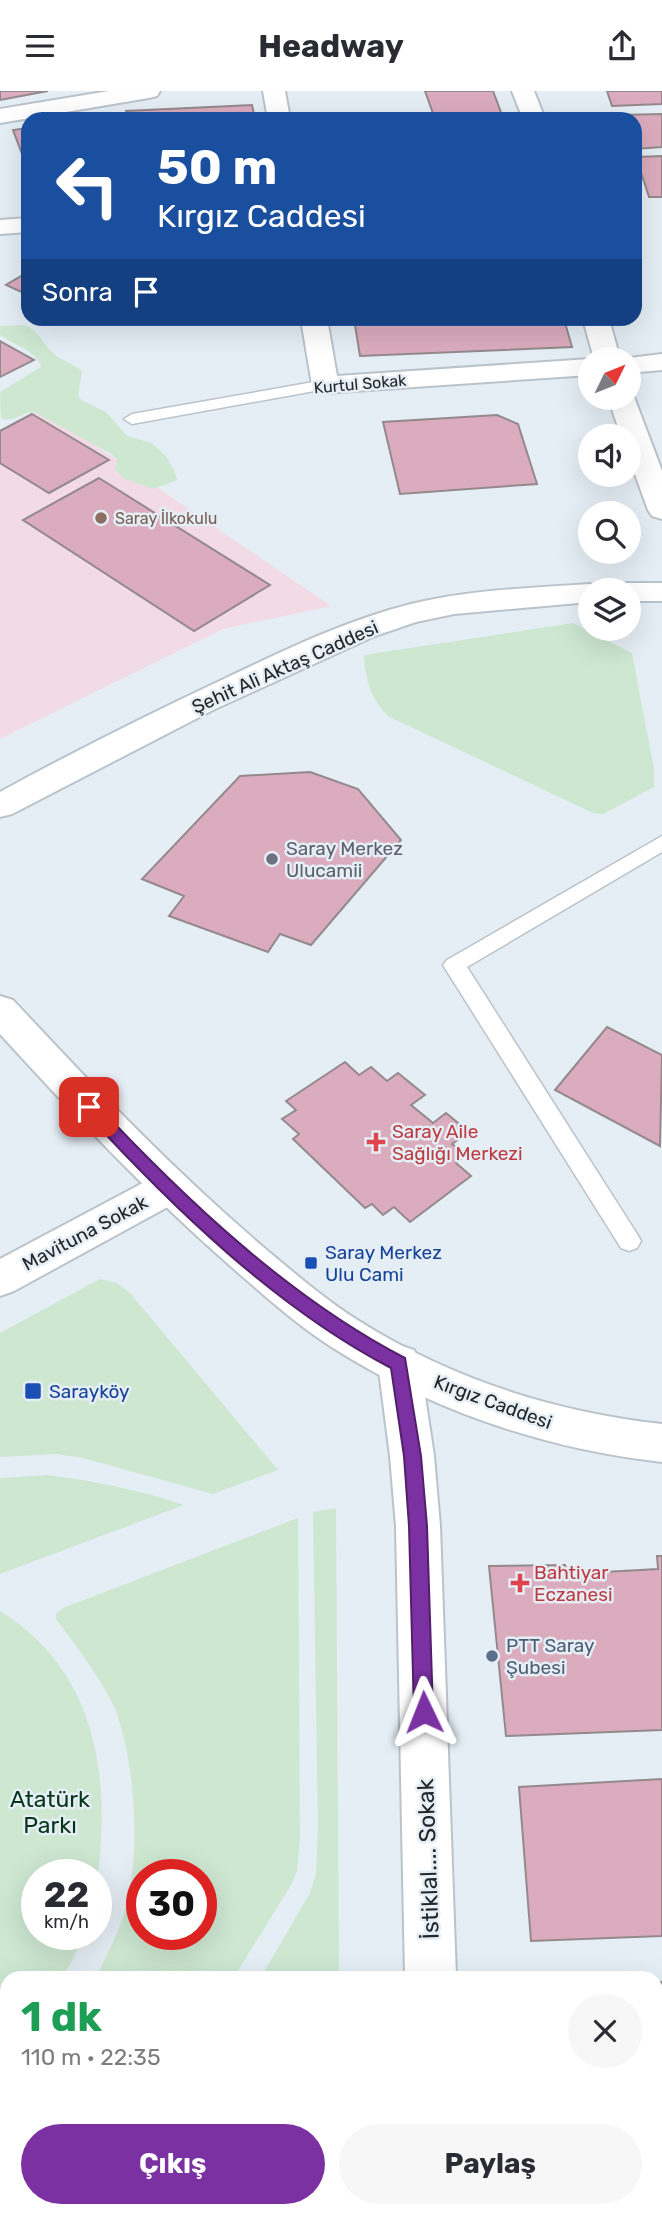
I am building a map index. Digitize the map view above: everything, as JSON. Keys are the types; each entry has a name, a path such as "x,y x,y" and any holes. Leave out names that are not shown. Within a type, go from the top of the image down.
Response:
{"street":[{"path":"24,112 149,91"},
{"path":"274,91 278,112"},
{"path":"523,91 531,112"},
{"path":"0,116 21,112"},
{"path":"0,227 21,226"},
{"path":"315,326 325,385"},
{"path":"598,326 604,347"},
{"path":"641,364 662,362"},
{"name":"Kurtul Sokak","path":"325,385 578,368"},
{"path":"626,410 662,510"},
{"path":"641,592 662,592"},
{"name":"Şehit Ali Aktaş Caddesi","path":"0,806 181,712 368,628 411,614 465,604 578,594"},
{"name":"Kırgız Caddesi","path":"0,1010 125,1146 217,1232 294,1296 356,1341 438,1384 520,1415 576,1430 662,1443"},
{"name":"Mavituna Sokak","path":"0,1279 170,1187"},
{"name":"İstiklal.... Sokak","path":"399,1363 412,1456 418,1526 431,1971"}],"lane":[{"name":"Kurtul Sokak","path":"132,419 325,385"},
{"path":"629,1241 454,965 662,843"}],"shaded area":[{"name":"Saray İlkokulu","path":"42,409 331,606 223,629 0,739 0,430"}],"green space":[{"path":"21,325 31,328 53,353 82,371 78,395 81,400 106,412 127,436 151,443 165,455 177,480 153,489 123,478 115,469 117,459 110,453 34,412 10,419 1,418 0,392 41,367 30,353 0,335 0,326"},
{"path":"573,623 578,626 578,641 608,641 632,653 654,769 654,787 603,814 593,813 390,717 374,697 366,673 364,655"},
{"path":"100,1279 117,1283 130,1293 278,1470 213,1494 83,1458 56,1454 0,1457 0,1333"},
{"path":"48,1475 117,1487 184,1505 0,1574 0,1478"},
{"path":"336,1508 339,1971 264,1971 310,1893 316,1874 318,1829 313,1512"},
{"path":"298,1518 300,1838 297,1871 238,1971 99,1971 109,1950 112,1950 126,1905 126,1950 217,1950 217,1859 133,1859 132,1787 117,1714 98,1678 56,1619 56,1614 63,1608"},
{"name":"Atatürk Parkı","path":"0,1611 33,1636 59,1665 78,1698 91,1733 99,1770 102,1809 100,1859 21,1859 21,1950 77,1950 66,1971 0,1971"}],"building":[{"path":"0,91 48,91 0,100"},
{"path":"425,91 493,91 501,112 432,112"},
{"path":"607,91 662,91 662,104 612,106"},
{"path":"252,105 254,112 126,112"},
{"path":"642,114 662,114 662,147 642,148"},
{"path":"21,129 21,151 13,130"},
{"path":"662,156 662,197 649,197 642,175 642,157"},
{"path":"21,276 21,292 6,285"},
{"path":"355,326 566,326 572,347 360,356"},
{"path":"0,341 34,360 0,377"},
{"name":"Saray İlkokulu","path":"32,414 109,460 49,493 0,463 0,431"},
{"path":"497,415 518,424 537,484 400,494 383,422"},
{"path":"99,478 270,585 194,631 23,520"},
{"name":"Saray Merkez Ulucamii","path":"310,772 358,789 401,840 311,945 280,934 268,952 169,916 184,896 142,879 240,776"},
{"path":"607,1027 662,1055 660,1146 555,1090"},
{"name":"Saray Aile Sağlığı Merkezi","path":"345,1062 359,1075 371,1067 387,1081 398,1073 425,1095 411,1105 433,1123 446,1113 469,1132 452,1144 466,1155 456,1163 471,1176 410,1222 394,1207 383,1215 372,1204 365,1208 293,1139 299,1134 282,1119 296,1110 286,1101"},
{"path":"657,1556 662,1556 662,1730 506,1736 489,1566 565,1565 568,1574 658,1569"},
{"path":"662,1779 662,1936 531,1941 519,1787"}],"place":[{"name":"Saray İlkokulu","path":"101,518"},
{"name":"Saray Merkez Ulucamii","path":"272,859"},
{"name":"Saray Aile Sağlığı Merkezi","path":"376,1142"},
{"name":"Saray Merkez Ulu Cami","path":"311,1263"},
{"name":"Sarayköy","path":"33,1391"},
{"name":"Bahtiyar Eczanesi","path":"520,1583"},
{"name":"PTT Saray Şubesi","path":"492,1656"}],"route":[{"path":"89,1107 125,1146 217,1232 294,1296 356,1341 399,1363 412,1456 418,1526 424,1712"}]}
